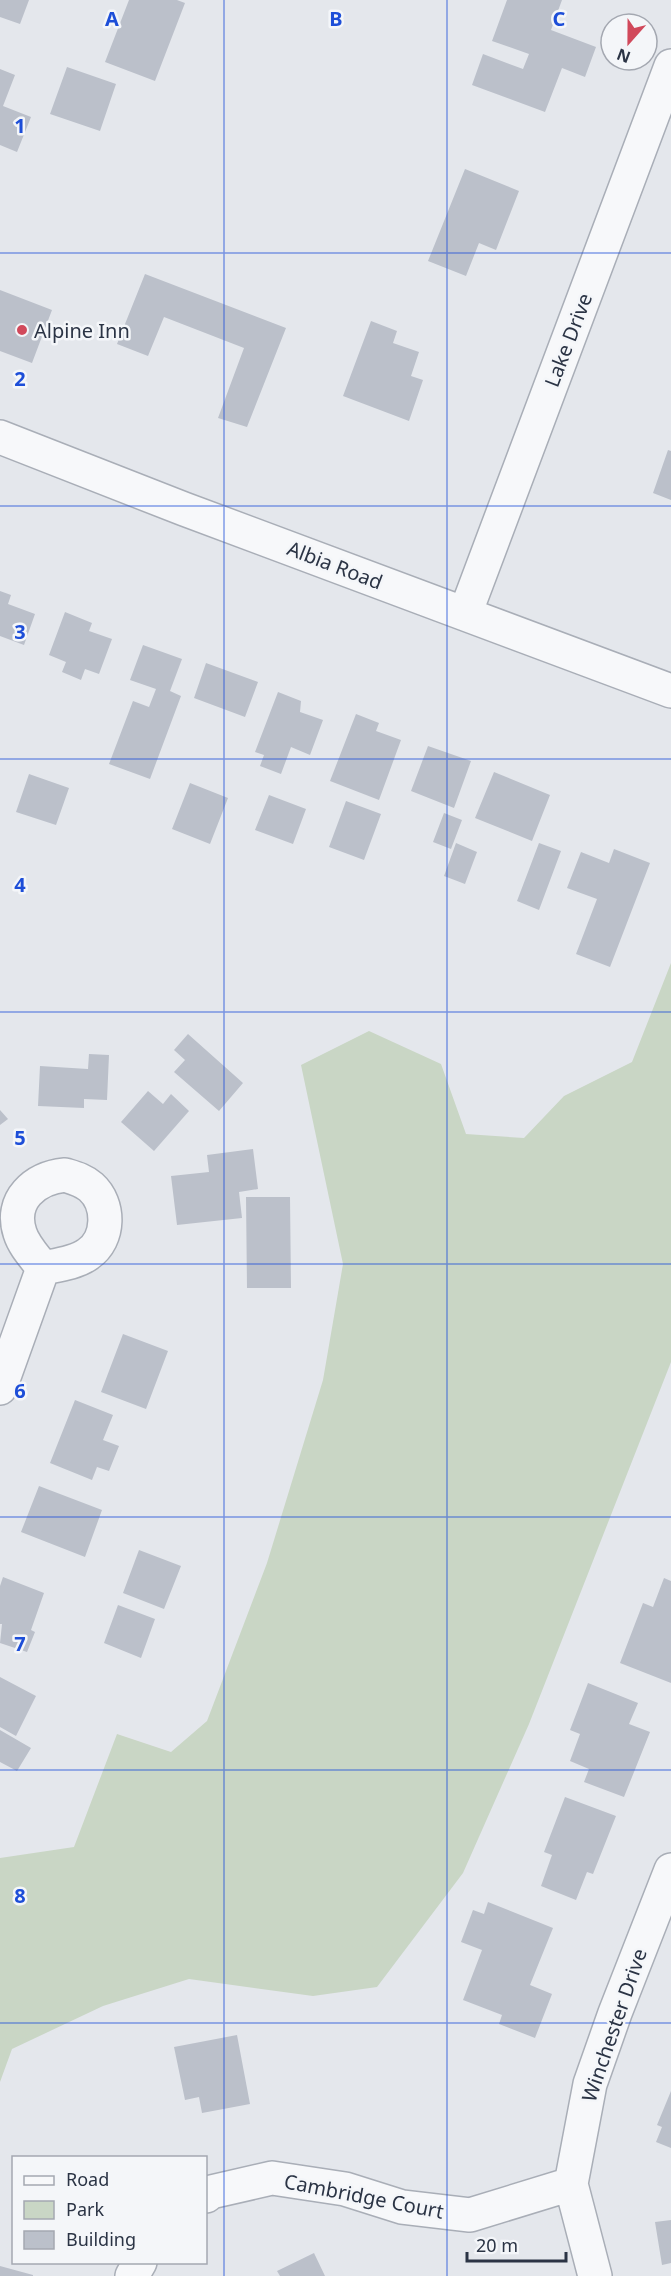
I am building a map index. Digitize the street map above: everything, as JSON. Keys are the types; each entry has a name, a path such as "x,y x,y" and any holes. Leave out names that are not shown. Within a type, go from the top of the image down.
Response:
{"street":[{"name":"Lake Drive","path":"465,614 671,66"},
{"name":"Albia Road","path":"0,437 184,509 671,691"},
{"path":"0,1388 43,1268"},
{"name":"Winchester Drive","path":"571,2184 590,2084 671,1870"},
{"name":"Cambridge Court","path":"207,2195 211,2192 272,2178 345,2189 402,2207 470,2215 571,2184"},
{"path":"571,2184 595,2276"}],"green space":[{"path":"671,963 671,1362 529,1724 463,1873 377,1987 313,1996 189,1979 103,2006 12,2049 0,2082 0,1858 74,1847 117,1734 171,1752 207,1721 267,1563 323,1380 343,1264 301,1065 369,1031 441,1064 466,1134 524,1138 564,1096 632,1062"}],"building":[{"path":"0,0 29,0 20,24 0,17"},
{"path":"129,0 177,0 185,3 155,81 105,62"},
{"path":"507,0 562,0 551,30 596,47 585,77 562,68 545,112 472,85 483,54 523,69 529,54 492,41"},
{"path":"67,67 116,84 100,131 50,114"},
{"path":"0,69 15,75 3,106 31,117 17,152 0,145"},
{"path":"465,169 519,191 496,250 479,243 466,276 428,261"},
{"path":"145,274 286,328 247,427 218,418 244,348 164,317 148,356 117,344"},
{"name":"Alpine Inn","path":"0,290 52,310 32,363 0,351"},
{"path":"371,321 397,331 393,343 419,352 411,376 423,380 409,421 343,396"},
{"path":"668,450 671,451 671,500 653,493"},
{"path":"0,591 11,595 8,604 35,614 24,645 0,636"},
{"path":"65,612 92,623 89,631 112,639 99,674 85,669 81,680 62,672 66,662 49,655"},
{"path":"143,645 182,659 170,691 181,696 150,779 109,764 133,701 149,707 156,689 130,680"},
{"path":"206,663 258,682 245,717 194,698"},
{"path":"278,692 301,701 300,712 323,720 310,755 291,747 281,774 260,766 264,755 255,752"},
{"path":"356,714 379,723 376,731 401,740 379,800 330,781"},
{"path":"428,746 471,761 454,808 411,791"},
{"path":"494,772 550,795 532,841 475,818"},
{"path":"29,774 69,788 56,825 16,812"},
{"path":"190,783 228,798 210,844 172,829"},
{"path":"269,795 306,809 293,844 255,830"},
{"path":"346,801 381,814 364,860 329,847"},
{"path":"444,813 462,820 451,849 433,842"},
{"path":"456,843 477,852 465,884 444,876"},
{"path":"539,843 561,851 539,910 517,901"},
{"path":"614,849 650,863 610,967 576,954 597,899 567,888 581,852 609,863"},
{"path":"188,1034 243,1083 219,1111 174,1072 185,1060 174,1050"},
{"path":"89,1054 109,1055 107,1100 84,1099 84,1108 38,1106 40,1066 88,1069"},
{"path":"148,1091 163,1104 171,1094 189,1111 154,1151 121,1122"},
{"path":"0,1110 8,1119 0,1125"},
{"path":"253,1149 258,1189 239,1192 242,1218 177,1225 171,1176 209,1172 207,1155"},
{"path":"246,1197 290,1197 291,1288 247,1288"},
{"path":"123,1334 168,1351 146,1409 101,1392"},
{"path":"75,1400 113,1415 103,1440 119,1446 109,1471 97,1467 92,1480 50,1463"},
{"path":"39,1486 102,1510 85,1557 21,1532"},
{"path":"139,1550 181,1566 164,1609 123,1593"},
{"path":"3,1577 44,1593 31,1630 35,1632 27,1652 0,1643 2,1624 0,1624 0,1586"},
{"path":"664,1578 671,1581 671,1683 620,1663 643,1603 653,1607"},
{"path":"118,1605 155,1619 141,1658 104,1643"},
{"path":"0,1677 36,1696 16,1736 0,1727"},
{"path":"588,1683 638,1703 629,1724 650,1732 624,1797 584,1782 589,1769 570,1761 580,1734 570,1730"},
{"path":"0,1730 31,1748 17,1771 0,1762"},
{"path":"565,1797 616,1816 593,1874 587,1872 576,1900 541,1886 552,1855 544,1852"},
{"path":"488,1902 553,1928 530,1985 552,1994 535,2038 499,2024 502,2015 463,2000 482,1950 461,1942 473,1910 484,1914"},
{"path":"237,2035 250,2104 202,2113 199,2097 185,2100 174,2047"},
{"path":"671,2091 671,2148 656,2142 662,2127 657,2125"},
{"path":"671,2220 671,2263 662,2265 655,2222"},
{"path":"314,2253 325,2276 280,2276 277,2271"},
{"path":"0,2266 33,2275 33,2276 0,2276"}],"place":[{"name":"Alpine Inn","path":"22,330"}]}
